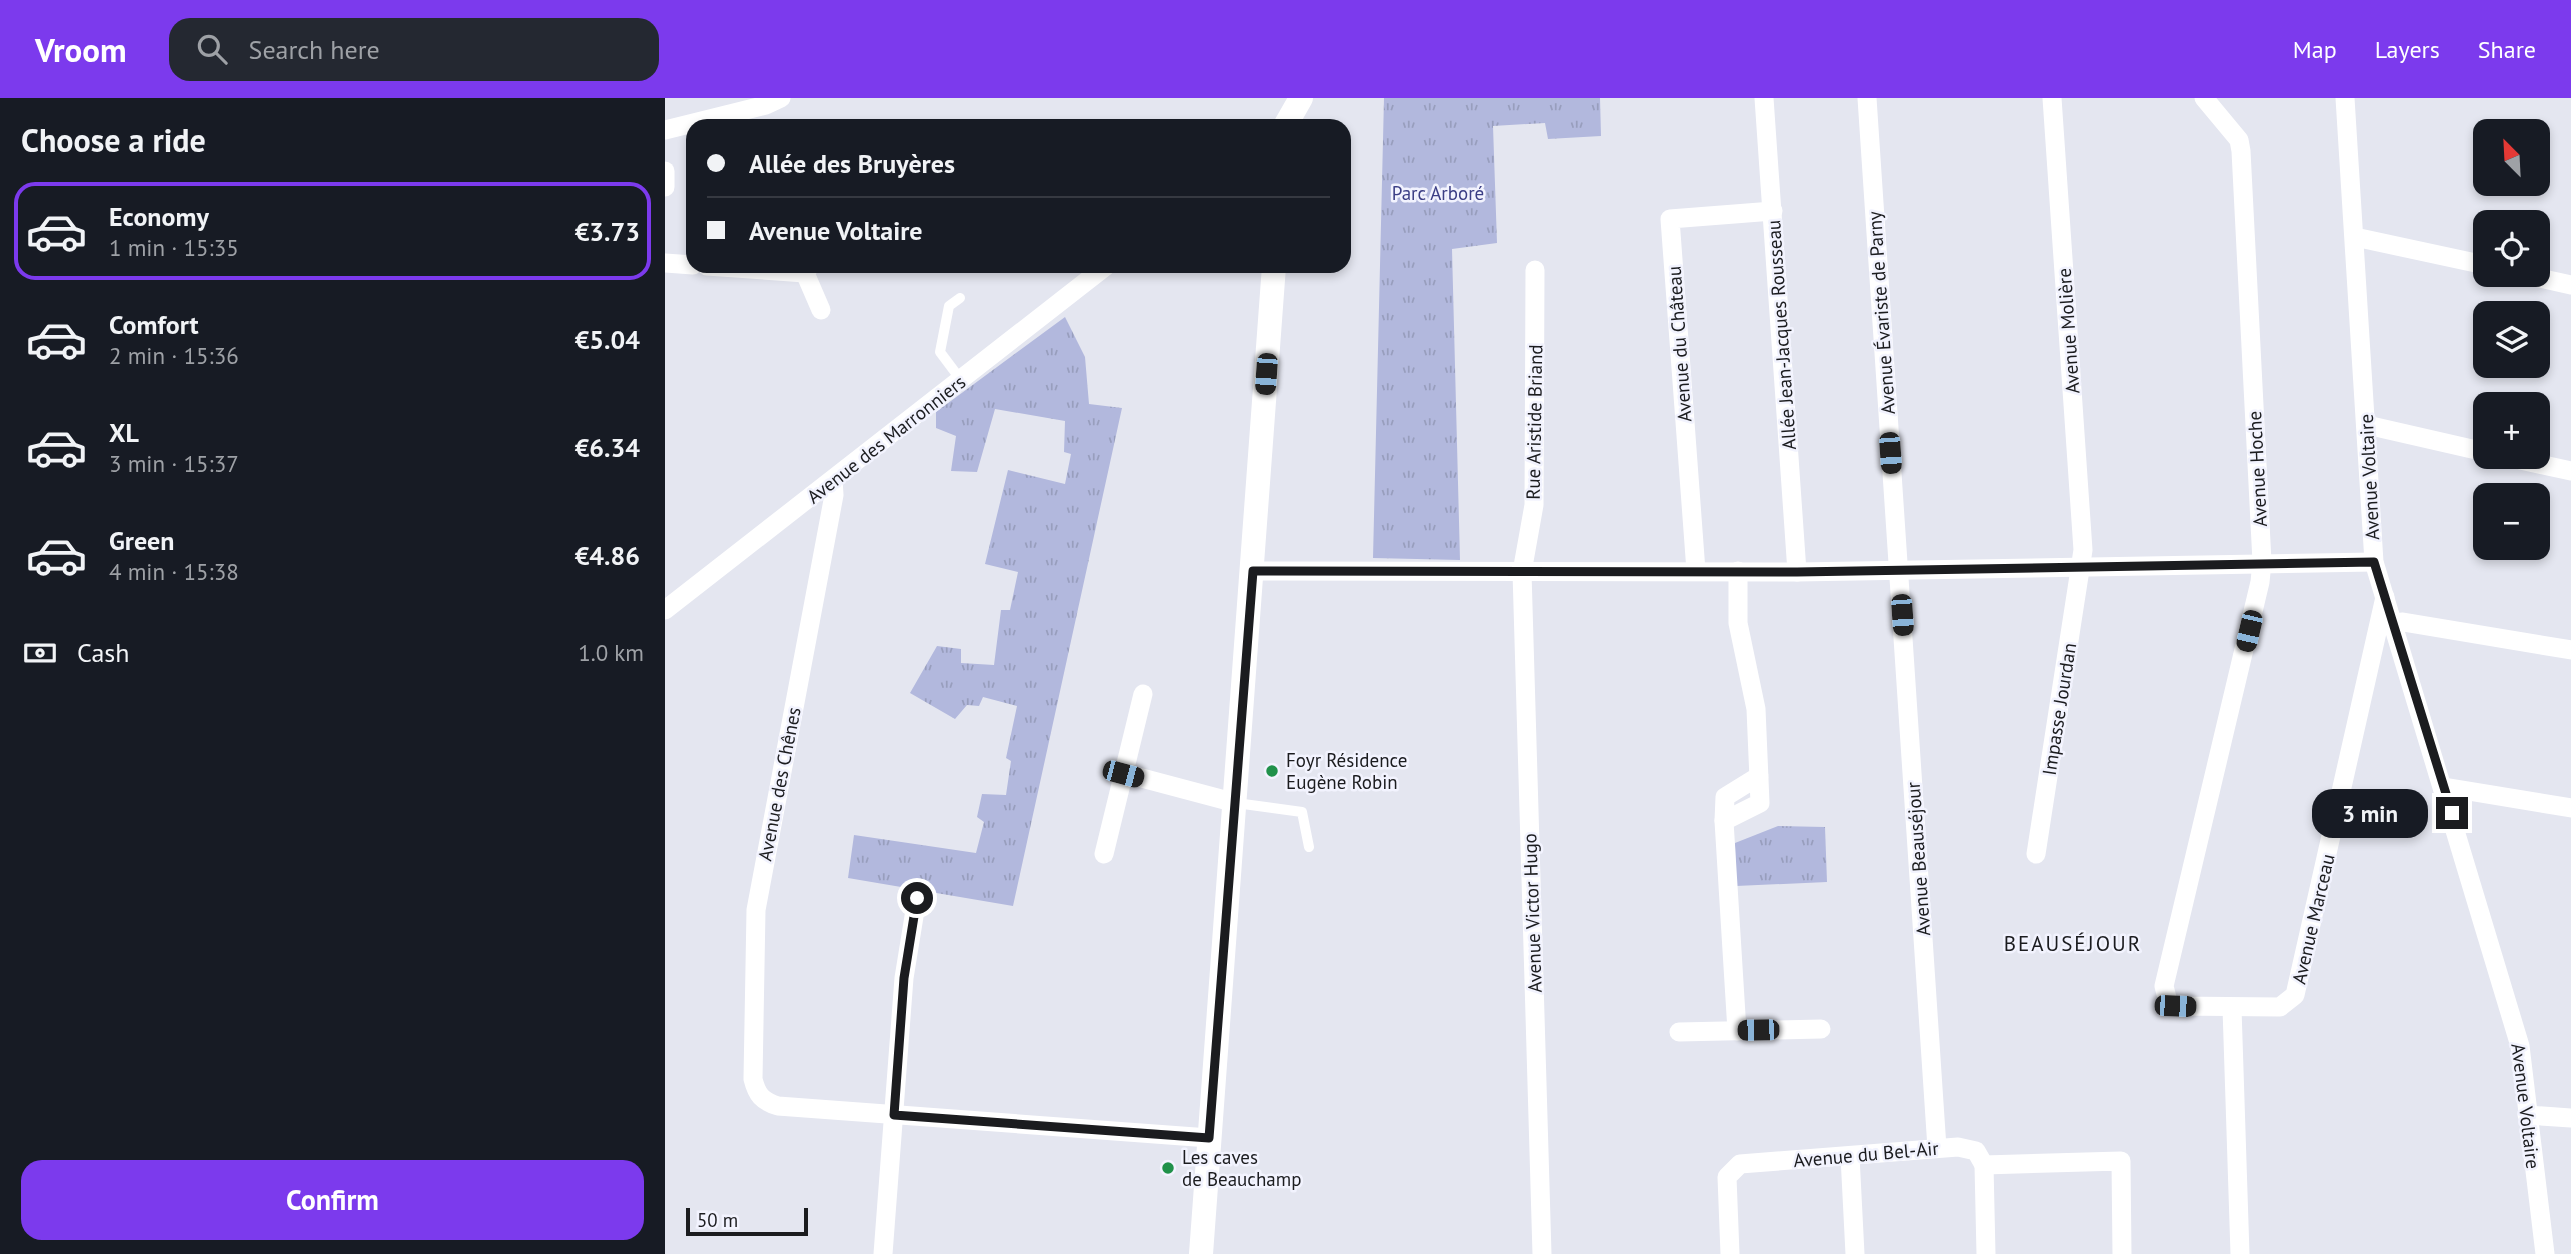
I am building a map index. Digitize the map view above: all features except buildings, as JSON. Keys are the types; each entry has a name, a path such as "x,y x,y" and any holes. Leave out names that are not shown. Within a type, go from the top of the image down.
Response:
{"street":[{"path":"709,119 766,105 781,98"},
{"path":"1289,119 1301,98"},
{"path":"1292,119 1315,98"},
{"name":"Allée Jean-Jacques Rousseau","path":"1764,98 1797,572"},
{"name":"Avenue Évariste de Parny","path":"1867,98 1898,570"},
{"name":"Avenue Molière","path":"2052,98 2083,550 2081,564"},
{"name":"Avenue Hoche","path":"2175,1006 2164,994 2165,978 2260,582 2262,562 2241,151 2239,140 2204,98"},
{"name":"Avenue Voltaire","path":"2345,98 2374,562 2520,1046 2545,1254"},
{"path":"665,130 686,125"},
{"path":"665,171 665,187"},
{"name":"Avenue du Château","path":"1696,571 1670,219 1773,211"},
{"path":"2355,237 2473,262"},
{"path":"665,263 686,264"},
{"name":"Rue Aristide Briand","path":"1522,572 1534,505 1535,270"},
{"path":"808,273 821,310"},
{"name":"Avenue des Marronniers","path":"665,610 1097,273"},
{"path":"1201,1254 1274,273"},
{"path":"2550,280 2571,285"},
{"path":"2367,425 2473,449"},
{"path":"2550,466 2571,471"},
{"name":"Avenue des Chênes","path":"834,480 834,495 755,910 753,1079 756,1090 764,1101 778,1106 894,1115"},
{"path":"1253,571 1797,572 2081,564 2374,562"},
{"name":"Impasse Jourdan","path":"2036,854 2081,564"},
{"name":"Avenue Beauséjour","path":"1898,570 1937,1148"},
{"path":"1737,1031 1724,821 1760,803 1756,709 1738,624 1738,571"},
{"name":"Avenue Victor Hugo","path":"1522,572 1542,1254"},
{"name":"Avenue Marceau","path":"2175,1006 2280,1007 2295,995 2385,597"},
{"path":"2393,624 2403,622 2571,650"},
{"path":"1104,853 1143,694"},
{"path":"1123,774 1236,803"},
{"path":"2444,787 2571,808"},
{"path":"883,1254 904,978 917,898"},
{"path":"2232,1008 2239,1254"},
{"path":"1679,1032 1821,1029"},
{"path":"894,1115 1209,1138"},
{"path":"2527,1115 2571,1118"},
{"name":"Avenue du Bel-Air","path":"1730,1254 1727,1177 1740,1164 1958,1147 1976,1151 1984,1165"},
{"path":"1850,1156 1855,1254"},
{"path":"1986,1254 1984,1165 2121,1161 2122,1254"}],"lane":[{"path":"960,298 949,306 940,352 961,381"},
{"path":"1236,803 1302,812 1309,847"}],"green space":[{"name":"Parc Arboré","path":"1384,98 1600,98 1601,136 1548,139 1545,123 1493,126 1497,243 1452,249 1460,560 1373,558"},
{"path":"1065,317 1085,357 1089,404 1122,408 1013,906 848,878 854,835 976,853 984,822 977,817 982,794 1006,795 1011,761 1006,758 1017,706 983,697 979,706 967,705 955,719 910,693 937,646 961,649 961,663 994,665 1001,610 1010,610 1018,572 985,564 1008,470 1065,484 1071,454 1064,452 1065,421 995,409 977,472 951,471 956,436 936,428 936,412"},
{"path":"1778,826 1825,827 1827,882 1736,886 1735,843"}],"place":[{"name":"Foyr Résidence Eugène Robin","path":"1272,771"},
{"name":"Les caves de Beauchamp","path":"1168,1168"}],"district":[{"name":"BEAUSÉJOUR","path":"2073,944"}],"route":[{"path":"917,898 904,978 894,1115 1209,1138 1253,571 1797,572 2081,564 2374,562 2452,813"}]}
